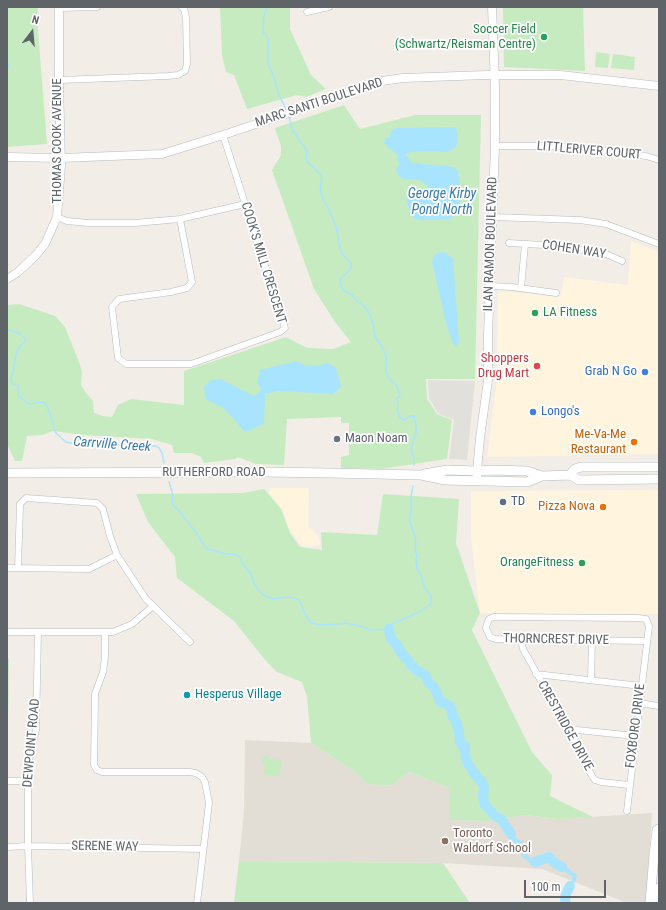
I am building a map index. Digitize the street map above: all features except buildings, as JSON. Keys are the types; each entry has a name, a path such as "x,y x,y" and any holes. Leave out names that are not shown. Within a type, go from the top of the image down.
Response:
{"main road":[{"name":"RUTHERFORD ROAD","path":"570,475 579,467 659,467"},
{"name":"RUTHERFORD ROAD","path":"421,475 447,470 527,471 542,476"},
{"name":"RUTHERFORD ROAD","path":"7,473 264,472 421,475 445,480 527,482 542,476 570,475 579,480 659,479"},
{"path":"650,903 656,867 657,830 659,829"},
{"path":"657,903 659,888"}],"street":[{"path":"59,8 97,7"},
{"path":"59,80 168,76 178,75 185,71 188,64 186,17 184,9 181,7"},
{"path":"307,12 329,7"},
{"name":"ILAN RAMON BOULEVARD","path":"477,481 480,438 488,380 488,335 495,146 495,75 492,7"},
{"name":"THOMAS COOK AVENUE","path":"7,279 18,272 45,244 57,217 61,158 59,8"},
{"name":"MARC SANTI BOULEVARD","path":"7,157 61,158 162,154 269,120 375,82 403,78 495,75 560,75 659,86"},
{"name":"COOK'S MILL CRESCENT","path":"180,219 192,282 187,288 171,292 119,298 112,307 118,358 126,364 191,364 280,332 285,328 223,135"},
{"name":"LITTLERIVER COURT","path":"495,146 550,146 599,150 646,156 659,160"},
{"path":"57,217 67,221 88,223 135,223 180,219 245,204"},
{"path":"492,217 580,220 606,224 659,244"},
{"name":"COHEN WAY","path":"508,242 560,246 606,254 622,261"},
{"name":"COHEN WAY","path":"521,288 525,244"},
{"path":"490,286 512,287 556,293"},
{"path":"18,568 20,504 26,498 97,503 103,509 117,555 146,599 190,642"},
{"path":"7,568 89,569 117,555"},
{"path":"7,632 113,632 132,624 153,606"},
{"name":"THORNCREST DRIVE","path":"494,617 489,619 486,628 490,636 495,639 647,641"},
{"name":"FOXBORO DRIVE","path":"494,617 646,619 648,626 647,641 627,812"},
{"name":"DEWPOINT ROAD","path":"30,903 28,765 36,730 38,632"},
{"path":"105,632 105,657 103,672 95,694 94,765 96,769 103,772 197,773 204,780 209,803 197,903"},
{"name":"CRESTRIDGE DRIVE","path":"520,640 536,674 570,732 594,779 601,782 629,785"},
{"path":"591,680 592,640"},
{"path":"536,674 641,686"},
{"path":"639,703 659,706"},
{"path":"570,732 577,730 635,736"},
{"path":"7,781 28,781"},
{"name":"SERENE WAY","path":"7,847 28,846 203,849"}],"shaded area":[{"path":"631,241 659,252 659,454 487,457 497,380 498,291 561,297 564,277 628,285"},
{"path":"428,380 475,381 467,460 449,459 454,420 438,413 429,398"},
{"path":"270,488 309,488 308,526 319,537 320,544 310,547 301,545 288,527 283,510 269,493"},
{"path":"659,490 659,614 480,613 471,538 471,491"},
{"name":"Toronto Waldorf School","path":"245,740 311,743 355,772 368,784 391,786 409,772 449,788 449,820 487,821 523,815 558,819 652,813 646,903 627,903 542,869 443,863 239,861 244,810"}],"green space":[{"path":"7,7 38,7 37,17 47,144 7,147"},
{"path":"220,7 290,7 290,29 311,75 326,89 306,97 297,95 247,109 234,75 226,72 222,55"},
{"name":"Soccer Field (Schwartz/Reisman Centre)","path":"503,7 583,7 585,71 504,67"},
{"path":"596,52 610,54 608,68 595,67"},
{"path":"613,54 635,57 634,70 611,68"},
{"path":"344,105 360,129 415,115 481,115 475,379 426,379 427,399 437,414 452,420 447,459 381,469 341,468 341,457 349,455 349,423 341,423 341,417 287,419 284,465 256,464 238,457 235,459 204,463 201,457 192,453 174,453 172,445 152,439 83,435 53,431 42,435 27,436 22,461 15,461 7,444 7,305 19,304 55,316 65,327 82,372 81,385 93,401 94,413 112,417 118,405 131,399 184,405 184,371 286,337 307,348 333,349 351,342 335,322 314,289 272,170 281,155 281,146 275,128"},
{"path":"264,489 281,509 290,533 300,547 322,550 321,532 377,535 383,494 459,499 456,543 480,613 472,630 532,752 552,775 550,796 593,817 558,819 524,815 487,821 449,820 449,788 409,772 391,786 368,784 355,772 311,743 307,697 302,682 277,672 266,661 234,621 177,578 175,557 148,522 136,494 243,493"},
{"path":"7,659 9,659 7,724"},
{"path":"265,756 269,756 269,759 281,760 280,776 264,775 265,764 262,763"},
{"path":"239,861 443,863 470,903 234,903"}],"water":[{"name":"George Kirby Pond North","path":"456,127 458,142 455,148 447,152 419,151 406,153 406,155 412,163 454,167 458,171 460,183 460,209 450,219 415,219 410,214 406,196 409,191 420,194 427,192 428,186 420,180 404,179 399,176 396,169 399,165 397,154 387,147 384,143 385,139 390,137 391,130 397,128"},
{"path":"445,252 453,259 459,342 456,347 453,344 445,319 432,262 437,253"},
{"path":"296,361 304,365 317,366 328,363 336,368 341,387 333,394 279,391 265,394 264,424 245,432 225,409 206,399 204,387 211,380 221,379 254,396 261,390 257,382 260,370"},
{"path":"502,823 506,823 509,830 517,839 522,841 528,856 531,859 535,861 543,856 552,860 555,859 557,863 564,865 577,875 567,899 563,899 564,894 572,881 572,876 547,861 534,865 530,863 523,857 509,835 504,830"}],"waterway":[{"path":"266,7 263,32 268,39 268,64 274,77 278,93 287,111"},
{"name":"Carrville Creek","path":"7,61 9,66 7,68"},
{"path":"289,116 292,129 307,151 306,160 321,175 322,179 320,188 323,199 336,226 340,249 343,255 351,263 351,268 341,278 340,284 343,290 352,295 369,313 375,336 386,356 386,372 388,377 396,385 400,394 397,398 398,414 401,419 404,420 414,416 416,433 411,449 414,465"},
{"name":"Carrville Creek","path":"7,330 19,333 25,339 25,342 18,349 16,354 11,379 13,384 17,384 18,386 18,395 29,404 44,403 47,406 55,432 66,442 144,444 148,446 156,446 162,453 164,463"},
{"name":"Carrville Creek","path":"169,482 173,495 172,503 198,535 205,547 226,554 237,555 241,558 242,563 250,573 254,584 262,594 273,599 287,597 299,600 306,616 310,622 315,624 327,625 346,623 370,630 389,629 392,624 418,613 431,604 431,596 424,587 421,575 417,569 415,536 409,520 413,486"},
{"path":"389,629 390,637 398,646 399,650 416,670 425,675 429,683 434,687 440,702 447,704 451,708 459,731 460,743 465,746 466,760 483,784 485,805 495,816 501,819 511,834"},
{"path":"535,862 549,857 562,867"},
{"path":"566,903 566,894 570,886"}],"place":[{"name":"Soccer Field (Schwartz/Reisman Centre)","path":"544,37"},
{"name":"LA Fitness","path":"535,313"},
{"name":"Shoppers Drug Mart","path":"537,366"},
{"name":"Grab N Go","path":"645,372"},
{"name":"Longo's","path":"533,412"},
{"name":"Maon Noam","path":"337,439"},
{"name":"Me-Va-Me Restaurant","path":"634,442"},
{"name":"TD","path":"503,502"},
{"name":"Pizza Nova","path":"603,507"},
{"name":"OrangeFitness","path":"582,563"},
{"name":"Hesperus Village","path":"187,695"},
{"name":"Toronto Waldorf School","path":"445,841"}]}
